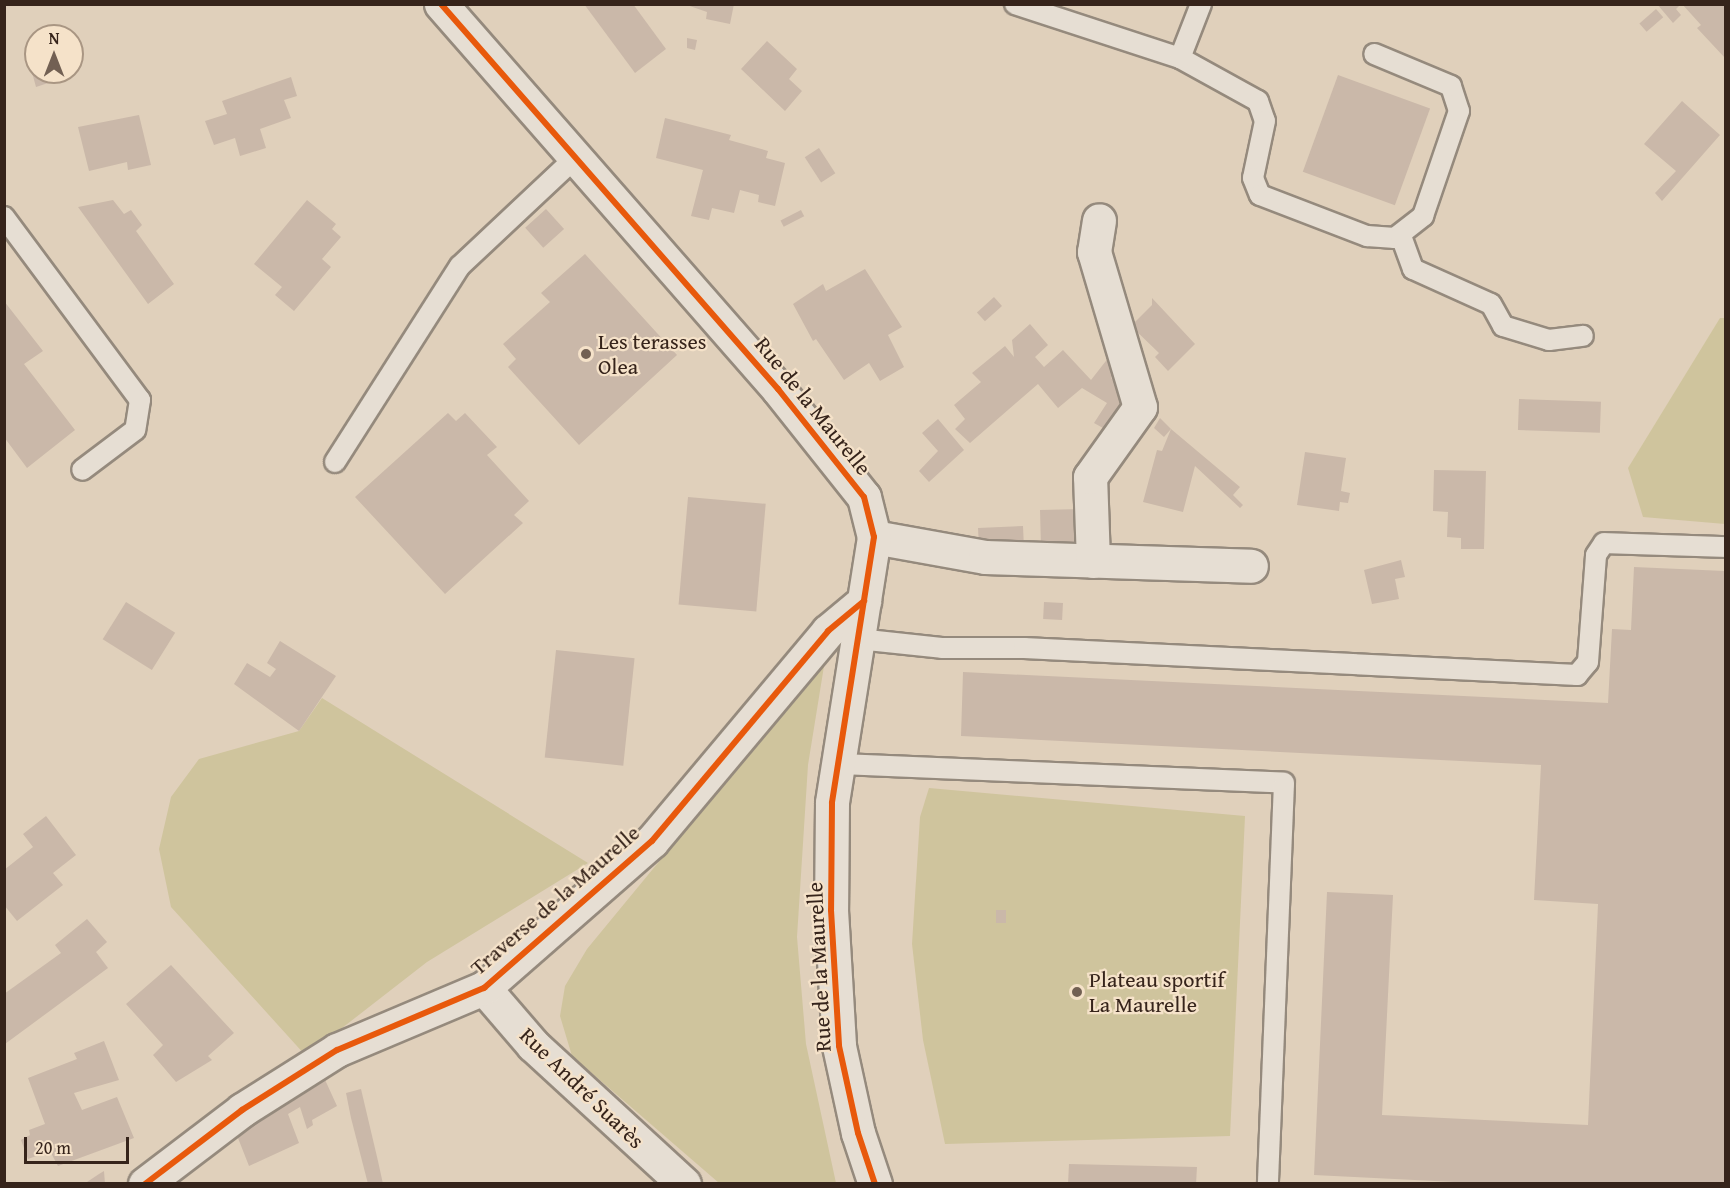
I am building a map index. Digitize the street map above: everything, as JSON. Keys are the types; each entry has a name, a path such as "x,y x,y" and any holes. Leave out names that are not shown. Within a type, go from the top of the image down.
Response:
{"street":[{"name":"Rue de la Maurelle","path":"441,4 778,389 864,497 874,537 832,803 831,910 839,1046 858,1133 875,1184"},
{"path":"1093,561 1090,477 1140,407 1094,252 1099,220"},
{"path":"874,537 985,557 1251,566"},
{"name":"Traverse de la Maurelle","path":"145,1184 242,1110 337,1050 484,988 652,841 828,631 864,602"},
{"name":"Rue André Suarès","path":"484,988 533,1045 684,1184"}],"lane":[{"path":"1015,4 1180,58 1258,101 1265,121 1253,178 1260,195 1367,236 1401,236 1423,216 1459,111 1451,86 1374,54"},
{"path":"1180,58 1201,4"},
{"path":"334,462 460,266 575,158"},
{"path":"4,216 140,400 135,430 82,471"},
{"path":"1401,236 1413,269 1491,304 1503,326 1549,339 1583,336"},
{"path":"858,639 942,648 1024,648 1577,675 1588,662 1596,555 1604,543 1725,547"},
{"path":"839,764 1284,783 1269,1184"}],"shaded area":[{"path":"1720,318 1726,318 1725,524 1643,517 1628,468"},
{"path":"825,660 808,765 797,937 806,1044 836,1183 719,1183 572,1056 560,1016 565,986 587,949"},
{"path":"322,698 588,863 427,962 306,1056 171,907 159,849 171,797 199,759 299,731"},
{"name":"Plateau sportif La Maurelle","path":"929,788 1245,816 1230,1136 945,1144 923,1040 912,944 920,817"}],"building":[{"path":"584,4 633,4 666,49 635,73"},
{"path":"684,4 734,4 730,24 706,19 707,12"},
{"path":"1657,4 1681,4 1676,9 1681,15 1673,23"},
{"path":"1682,4 1725,4 1725,58 1697,28 1701,25"},
{"path":"1656,9 1663,17 1647,32 1639,23"},
{"path":"687,38 697,40 695,50 687,48"},
{"path":"767,41 797,69 789,79 802,91 785,111 741,69"},
{"path":"1338,75 1430,109 1395,205 1303,172"},
{"path":"291,77 297,96 284,100 291,118 260,129 266,148 240,156 235,138 214,145 205,121 227,114 222,101"},
{"path":"1682,101 1720,135 1662,201 1655,193 1676,171 1644,144"},
{"path":"139,115 151,165 128,170 127,162 89,171 78,127"},
{"path":"665,118 731,135 729,140 768,151 766,158 785,163 775,206 758,202 759,195 740,190 734,213 712,208 709,220 691,216 703,170 656,158"},
{"path":"819,148 835,173 821,182 805,157"},
{"path":"113,200 124,214 131,210 142,225 136,231 174,284 148,304 78,207"},
{"path":"307,200 336,224 332,229 341,237 322,259 331,267 294,311 275,295 282,287 254,264"},
{"path":"546,209 564,229 543,248 525,228"},
{"path":"801,210 804,216 784,227 781,220"},
{"name":"Les terasses Olea","path":"585,254 677,355 579,445 508,367 516,359 503,344 550,302 541,293"},
{"path":"865,269 902,327 888,335 904,367 880,381 869,363 844,380 816,339 813,341 793,304 823,284 826,291"},
{"path":"994,297 1002,306 985,321 977,312"},
{"path":"1152,298 1195,344 1168,371 1155,357 1159,353 1131,326 1152,305"},
{"path":"4,301 43,351 24,364 75,430 27,468 4,437"},
{"path":"1030,324 1048,345 1035,357 1044,367 1063,350 1091,380 1109,357 1121,368 1111,378 1132,397 1112,433 1094,423 1107,403 1082,388 1058,408 1038,384 970,443 955,429 965,419 954,405 981,382 972,373 1005,346 1014,357 1012,340"},
{"path":"1519,399 1601,402 1600,433 1518,430"},
{"path":"448,413 456,421 465,413 497,447 487,455 529,501 514,515 523,523 445,594 355,497"},
{"path":"1160,418 1171,429 1164,437 1154,428"},
{"path":"938,419 964,450 929,482 919,471 938,451 922,433"},
{"path":"1171,429 1240,487 1233,495 1243,505 1240,508 1195,466 1183,512 1143,502 1157,450 1162,451"},
{"path":"1305,452 1346,458 1341,491 1350,493 1348,503 1340,502 1339,511 1297,505"},
{"path":"1434,470 1486,471 1484,549 1461,549 1461,538 1447,537 1448,512 1433,511"},
{"path":"688,497 766,504 756,611 679,605"},
{"path":"1082,509 1081,535 1076,542 1041,548 1040,510"},
{"path":"1023,526 1024,548 979,547 978,528"},
{"path":"1401,560 1405,577 1395,579 1399,599 1372,604 1364,570"},
{"path":"1634,567 1725,571 1725,1184 1495,1184 1314,1175 1327,892 1393,895 1382,1115 1588,1125 1598,904 1534,900 1541,765 961,736 963,672 1608,703 1612,629 1631,630"},
{"path":"126,602 175,633 152,670 103,639"},
{"path":"1044,602 1063,603 1062,620 1043,619"},
{"path":"280,641 336,676 299,731 234,684 247,663 270,677 276,669 267,663"},
{"path":"556,650 635,658 623,766 545,757"},
{"path":"46,816 76,855 53,873 63,885 17,921 4,905 4,870 33,847 23,834"},
{"path":"996,910 1006,910 1006,923 996,923"},
{"path":"87,919 107,942 96,952 108,968 5,1044 4,994 61,953 55,945"},
{"path":"171,965 234,1033 208,1056 212,1060 176,1082 153,1055 163,1045 126,1004"},
{"path":"104,1041 119,1080 74,1093 82,1110 117,1097 134,1138 58,1166 50,1151 28,1159 21,1140 30,1135 29,1130 45,1124 28,1078 77,1059 74,1053"},
{"path":"321,1071 337,1106 312,1120 313,1125 307,1129 300,1107 288,1114 299,1143 249,1166 236,1133 249,1128 245,1116"},
{"path":"361,1089 383,1184 368,1184 351,1118 346,1093"},
{"path":"1069,1164 1197,1167 1196,1184 1068,1184"},
{"path":"104,1171 105,1184 84,1184 99,1174"}],"cycle path":[{"path":"441,4 778,389 864,497 874,537 832,803 831,910 839,1046 858,1133 875,1184"},
{"path":"145,1184 242,1110 337,1050 484,988 652,841 828,631 864,601"}],"place":[{"name":"Les terasses Olea","path":"586,354"},
{"name":"Plateau sportif La Maurelle","path":"1077,992"}]}
